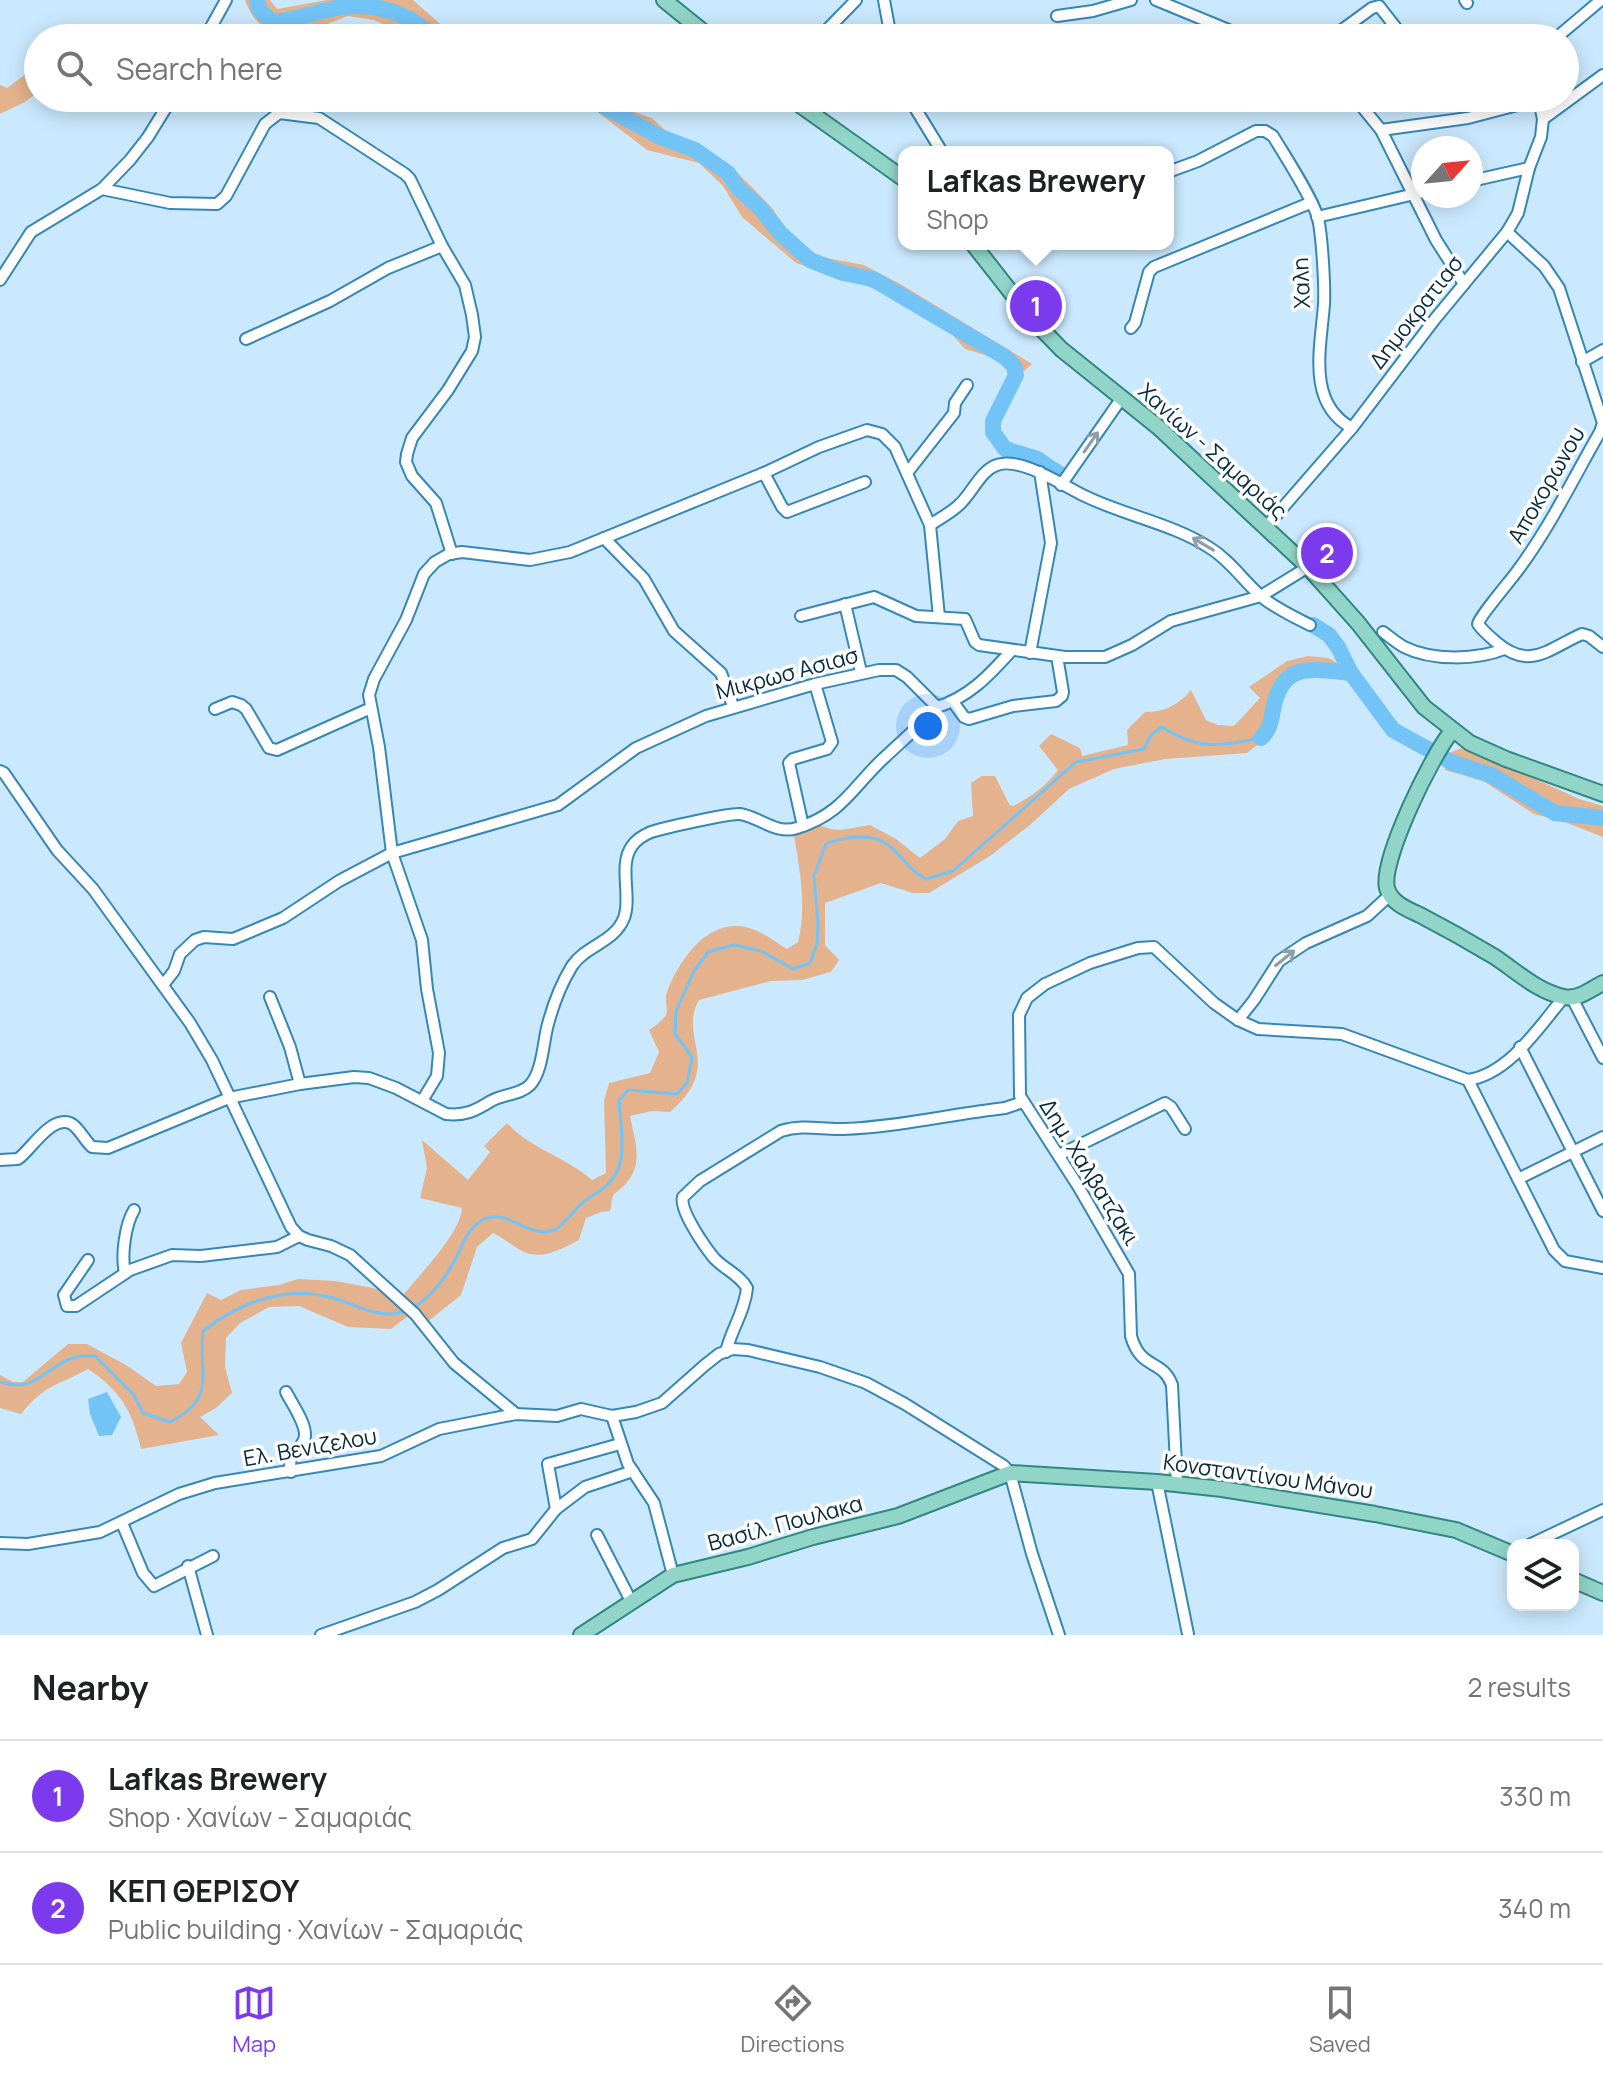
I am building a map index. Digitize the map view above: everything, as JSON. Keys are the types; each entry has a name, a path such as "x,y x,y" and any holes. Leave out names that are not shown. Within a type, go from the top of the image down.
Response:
{"main road":[{"path":"664,0 694,24"},
{"path":"810,112 898,175"},
{"name":"Χανίων - Σαμαριάς","path":"978,250 1052,339 1158,427 1308,567 1358,623 1424,707 1452,731 1506,759 1603,794"},
{"path":"1452,731 1440,745 1423,779 1390,862 1387,889 1401,906 1457,934 1529,981 1568,998 1603,983"},
{"name":"Κονσταντίνου Μάνου","path":"1010,1473 1177,1484 1344,1509 1456,1530 1507,1551"},
{"name":"Βασίλ. Πουλακα","path":"584,1634 673,1575 898,1516 1010,1473"},
{"path":"1579,1583 1603,1593"}],"street":[{"path":"213,24 226,0"},
{"path":"833,24 856,0"},
{"path":"884,0 888,24"},
{"path":"1057,16 1093,11 1131,0"},
{"path":"1156,0 1214,24"},
{"path":"1573,24 1601,0"},
{"path":"1351,24 1376,6 1383,9 1394,24"},
{"path":"1579,93 1603,75"},
{"path":"0,280 31,232 102,189 130,160 163,112"},
{"path":"918,112 938,146"},
{"path":"1366,112 1381,130 1411,182"},
{"path":"1381,130 1491,112"},
{"path":"1543,112 1543,119"},
{"path":"1543,119 1553,112"},
{"path":"102,189 170,203 217,204 226,196 269,118 285,113 315,117 395,166 410,179 442,246 465,285 471,308 474,344 467,361 412,438 406,462 416,483 434,499 452,554"},
{"name":"Δημοκρατιασ","path":"1266,527 1352,428 1507,232 1518,213 1529,168 1541,137 1543,119"},
{"name":"Χαλη","path":"1174,170 1256,131 1265,131 1273,136 1317,217 1324,301 1318,373 1329,407 1339,421 1352,428"},
{"path":"1483,178 1529,168"},
{"path":"1317,217 1411,194"},
{"path":"1131,328 1137,318 1147,277 1154,267 1310,203"},
{"path":"1423,208 1436,240 1464,284"},
{"name":"Αποκορωνου","path":"1504,649 1483,630 1478,620 1493,605 1544,536 1603,423 1559,288 1544,266 1507,232"},
{"path":"246,339 330,301 388,268 442,246"},
{"path":"1582,362 1603,350"},
{"path":"907,473 954,413 955,403 967,385"},
{"path":"1061,485 1121,399"},
{"path":"422,1101 437,1076 439,1053 422,940 392,853 379,747 369,695 374,679 406,620 424,574 435,562 462,552 530,560 570,552 764,473 819,447 867,430 888,439 930,525 939,617"},
{"path":"930,525 960,504 987,471 996,465 1016,464 1040,472 1118,511 1198,541 1235,567 1261,596 1281,611 1310,625"},
{"path":"1030,653 1051,543 1040,472"},
{"path":"764,473 787,512 865,482"},
{"path":"604,538 644,579 674,631 721,673 733,706"},
{"path":"801,616 874,597 916,616 965,619 979,645 1095,659 1132,645 1171,621 1261,596 1308,567"},
{"path":"845,604 861,672"},
{"path":"1383,632 1405,647 1468,658 1504,649 1532,657 1582,634 1603,647"},
{"path":"0,1160 18,1159 42,1135 62,1122 71,1124 92,1147 108,1148 229,1098 300,1084 369,1078 446,1114 467,1114 492,1100 526,1089 536,1076 548,1024 571,968 586,952 614,935 621,925 626,912 625,877 629,851 640,838 651,832 728,814 746,816 780,829 803,826 845,802 870,771 937,707 953,702 983,681 1012,650"},
{"path":"953,702 969,719 1013,706 1060,699 1063,692 1057,656"},
{"name":"Μικρωσ Ασιασ","path":"163,985 170,978 180,954 195,940 204,937 233,939 283,918 339,881 392,853 546,810 567,801 620,759 658,737 733,706 861,672 896,670 937,707"},
{"path":"803,826 789,763 827,749 832,742 815,684"},
{"path":"215,709 232,702 241,705 269,748 277,750 371,708"},
{"path":"0,771 57,850 93,889 163,985 212,1060 286,1217 299,1236 350,1255 415,1314 454,1363 516,1414"},
{"path":"1238,1020 1279,961 1306,943 1367,916 1391,894"},
{"path":"1059,1635 1010,1473 994,1457 866,1383 820,1367 748,1350 726,1352 729,1338 743,1310 747,1288 743,1281 715,1260 682,1208 683,1197 700,1181 781,1131 793,1127 840,1130 1005,1108 1023,1102 1019,1089 1021,1007 1034,991 1090,963 1138,948 1154,947 1214,1003 1238,1020 1258,1029 1342,1034 1468,1080 1481,1078 1501,1065 1568,998 1603,1058"},
{"path":"270,997 290,1047 300,1084"},
{"path":"1520,1047 1603,1211"},
{"path":"1468,1080 1559,1257 1574,1264 1603,1268"},
{"name":"Δημ. Χαλβατζακι","path":"1023,1102 1059,1155 1129,1274 1131,1336 1137,1353 1166,1372 1172,1385 1177,1484"},
{"path":"1059,1155 1165,1103 1185,1129"},
{"path":"1518,1179 1603,1137"},
{"path":"125,1273 123,1265 129,1221 134,1210"},
{"path":"88,1260 64,1295 67,1306 76,1306 125,1273 172,1255 201,1256 277,1247 299,1236"},
{"name":"Ελ. Βενιζελου","path":"0,1543 28,1544 79,1537 122,1523 179,1494 215,1483 381,1456 439,1429 516,1414 557,1416 581,1409 612,1416 636,1412 662,1403 705,1365 726,1352"},
{"path":"286,1392 305,1433 302,1443 291,1457 291,1472"},
{"path":"612,1416 620,1444 633,1471 654,1503 673,1575"},
{"path":"556,1509 548,1464 620,1444"},
{"path":"321,1635 336,1633 415,1602 462,1577 503,1548 532,1539 556,1509 585,1487 633,1471"},
{"path":"1157,1482 1188,1634"},
{"path":"1542,1539 1603,1510"},
{"path":"122,1523 150,1585 161,1584 188,1566 213,1556"},
{"path":"597,1535 631,1601"},
{"path":"188,1566 207,1635"}],"shaded area":[{"path":"245,0 270,0 277,9 327,0 413,0 440,24 383,24 348,16 327,24 260,24"},
{"path":"24,75 24,102 0,114 0,85 7,88"},
{"path":"598,112 634,112 652,118 671,136 698,144 728,164 752,187 772,208 794,240 821,257 864,265 1032,364 1023,372 1005,402 1000,396 1009,379 1006,366 992,357 965,349 950,332 881,291 796,263 742,217 723,186 699,163 647,150"},
{"path":"1308,656 1328,658 1343,666 1354,667 1362,682 1321,676 1294,679 1281,699 1272,733 1247,753 1165,759 1114,769 1069,789 990,856 929,893 913,893 881,883 825,903 825,945 839,960 831,972 802,980 771,981 699,1000 693,1020 698,1066 692,1087 670,1112 652,1111 630,1116 636,1150 635,1168 631,1177 613,1195 610,1211 586,1218 579,1240 551,1253 537,1255 522,1251 493,1233 477,1247 461,1295 421,1327 408,1316 391,1329 348,1327 299,1306 269,1307 240,1323 226,1338 225,1367 232,1393 200,1417 219,1435 141,1449 124,1403 109,1385 88,1369 45,1391 21,1414 0,1408 0,1375 13,1382 23,1382 68,1344 87,1344 156,1386 179,1384 187,1372 181,1343 207,1293 221,1300 241,1290 298,1279 336,1281 404,1294 447,1241 462,1208 420,1198 427,1168 422,1140 468,1180 490,1152 484,1146 507,1123 526,1140 592,1180 606,1173 604,1101 609,1083 650,1073 659,1052 649,1030 664,1018 668,989 691,951 701,940 726,927 740,926 755,930 787,949 798,942 802,897 792,823 806,818 837,830 870,825 896,839 920,858 945,839 958,821 973,816 971,783 982,776 995,776 1009,804 1013,806 1043,786 1058,770 1039,746 1051,734 1080,748 1082,756 1128,745 1127,730 1145,712 1171,707 1191,690 1206,720 1234,726 1260,698 1249,687 1287,661"},
{"path":"1466,747 1579,799 1603,806 1603,837 1534,814 1483,781 1445,770 1450,754"}],"water":[{"path":"107,1392 121,1417 112,1435 99,1436 88,1399"}],"waterway":[{"path":"257,0 259,9 272,22 357,6 385,9 417,24"},
{"path":"614,112 658,136 695,150 728,173 781,234 810,260 843,273 873,279 1005,357 1014,366 1016,375 993,421 993,432 1005,449 1037,459 1061,475"},
{"path":"1313,625 1329,635 1351,673 1393,730 1453,763 1491,775 1555,813 1603,818"},
{"path":"1261,738 1270,725 1277,694 1291,676 1311,670 1351,673"},
{"path":"0,1382 13,1385 32,1382 65,1361 95,1356 134,1395 143,1413 170,1422 195,1404 200,1394 203,1384 203,1331 248,1304 281,1295 315,1294 384,1314 413,1308 439,1285 469,1232 481,1221 489,1217 504,1218 535,1231 548,1232 562,1225 583,1202 613,1178 622,1146 619,1101 628,1090 677,1094 687,1083 692,1057 675,1034 676,1011 694,971 708,952 734,945 761,951 793,969 810,963 817,944 818,924 814,876 826,844 841,839 874,838 893,849 926,879 953,871 1076,762 1144,749 1151,735 1162,727 1199,743 1233,743 1261,738"}],"place":[{"name":"Lafkas Brewery","path":"1036,306"},
{"name":"ΚΕΠ ΘΕΡΙΣΟΥ","path":"1327,553"}]}
